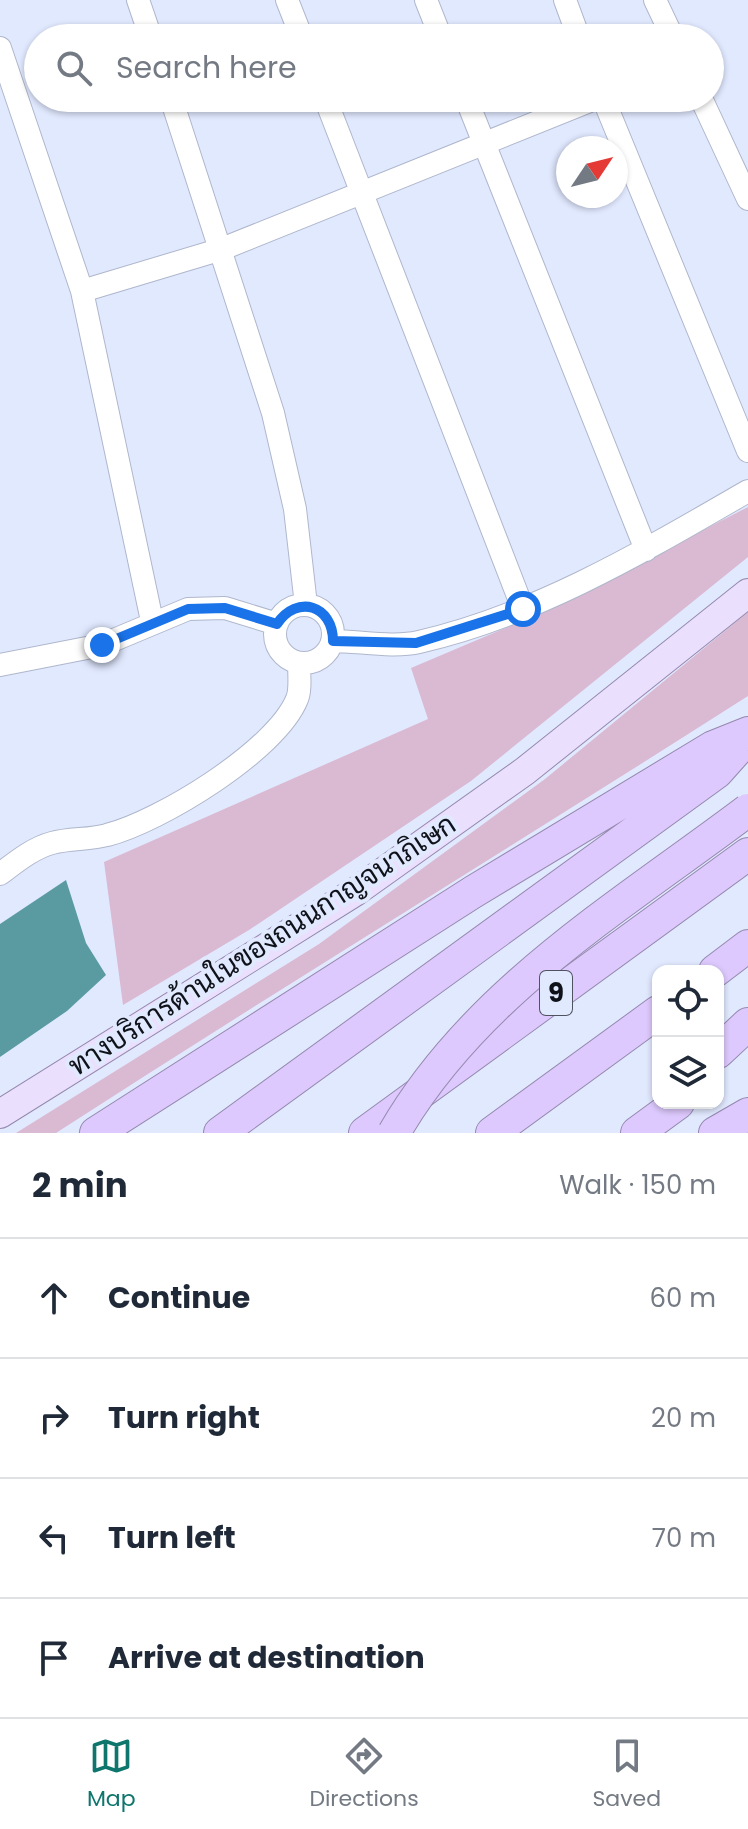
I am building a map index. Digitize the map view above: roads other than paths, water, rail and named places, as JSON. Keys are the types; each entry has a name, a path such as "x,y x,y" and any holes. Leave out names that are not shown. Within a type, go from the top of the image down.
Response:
{"highway":[{"path":"96,1133 486,884 713,747 748,735"},
{"path":"220,1133 717,772 748,735"},
{"path":"394,1133 440,1062 479,1018 533,972 748,810"},
{"name":"9","path":"365,1133 748,854"},
{"path":"723,965 748,946"},
{"path":"492,1133 652,1016"},
{"path":"724,1046 748,1024"},
{"path":"724,1070 748,1052"},
{"path":"651,1120 668,1109"},
{"path":"715,1133 748,1114"},
{"path":"738,1133 748,1124"}],"main road":[{"name":"ทางบริการด้านในของถนนกาญจนาภิเษก","path":"0,1114 355,892 525,771 748,593"}],"street":[{"path":"138,0 146,24"},
{"path":"287,0 296,24"},
{"path":"426,0 435,24"},
{"path":"565,0 574,24"},
{"path":"655,0 666,24"},
{"path":"0,48 82,291 152,621"},
{"path":"176,112 273,413 295,509 306,605"},
{"path":"330,112 523,609"},
{"path":"472,112 646,550"},
{"path":"82,291 222,249 564,112"},
{"path":"606,112 748,451"},
{"path":"708,112 748,199"},
{"path":"333,641 416,643 523,609 646,550 748,491"},
{"path":"306,605 318,608 328,617 333,641 320,658 299,663 279,648 277,624 294,607 306,605"},
{"path":"0,665 102,645 152,621 188,609 225,608 277,624"},
{"path":"0,874 44,846 108,835 175,806 226,773 276,728 298,698 299,663"}]}
